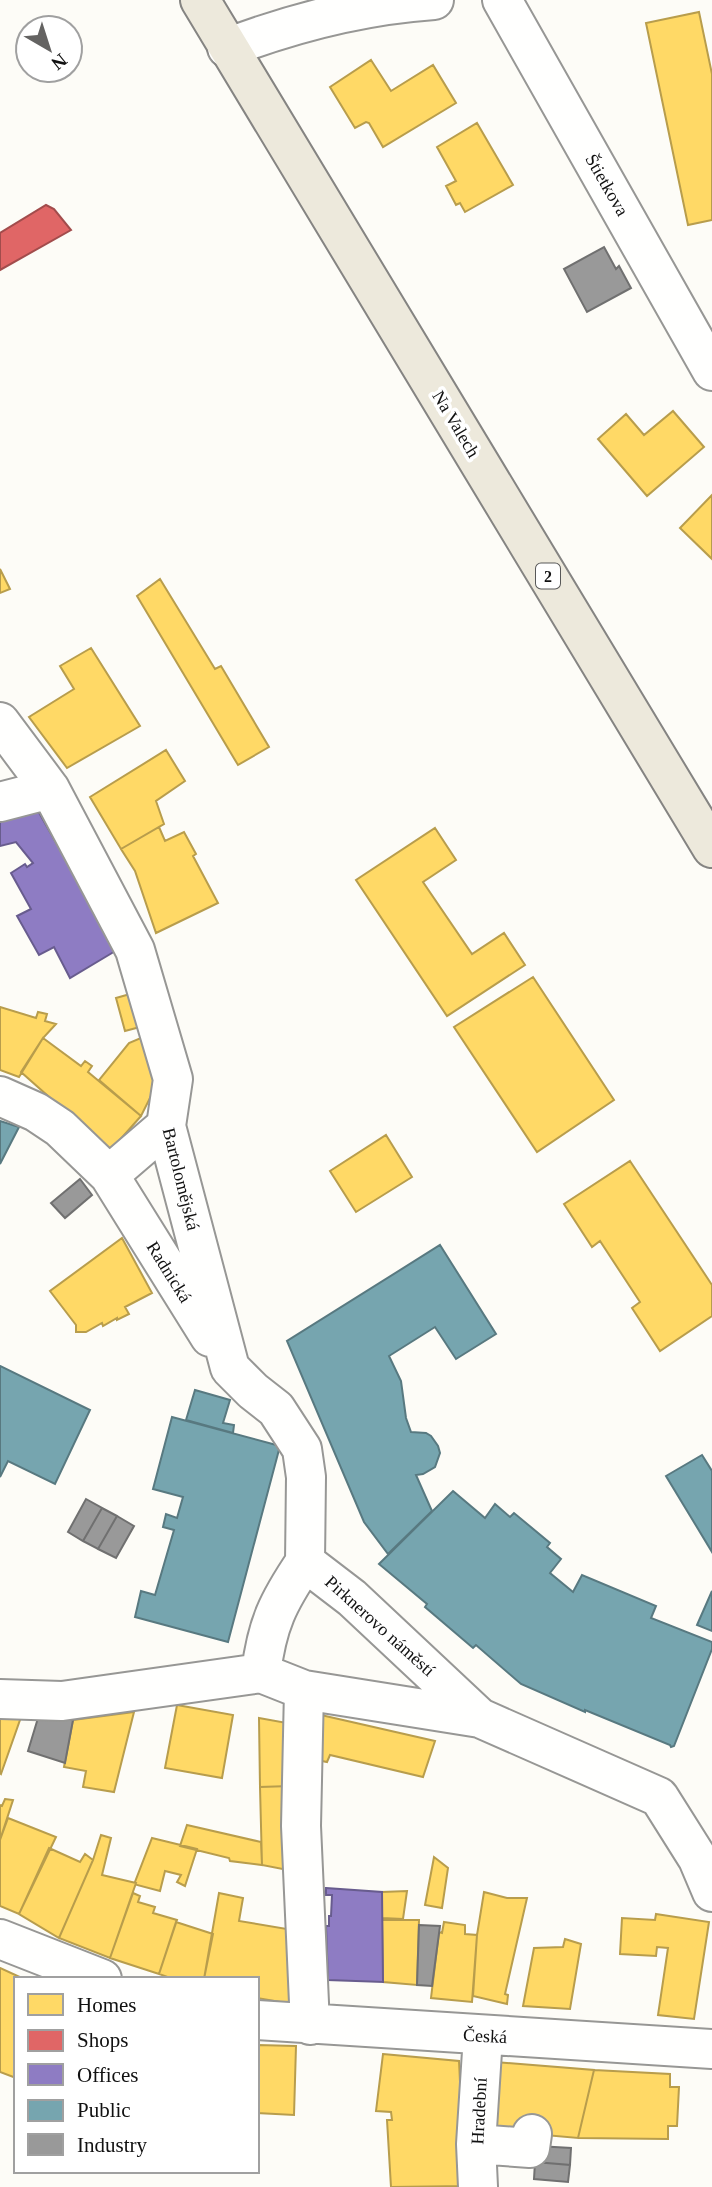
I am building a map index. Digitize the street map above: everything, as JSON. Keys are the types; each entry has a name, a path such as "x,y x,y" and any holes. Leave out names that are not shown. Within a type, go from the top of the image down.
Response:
{"main road":[{"name":"Na Valech","path":"200,0 712,848"}],"street":[{"path":"227,48 269,32 344,12 375,5 434,0"},
{"name":"Štietkova","path":"502,0 712,371"},
{"name":"Bartolomějská","path":"0,722 50,789 135,950 173,1079 166,1126 230,1368"},
{"path":"0,802 50,789"},
{"name":"Radnická","path":"0,1096 36,1112 60,1128 109,1175 230,1368"},
{"path":"109,1175 166,1126"},
{"path":"230,1368 276,1409 293,1432 302,1449 306,1478 305,1562 283,1594 266,1637 261,1673"},
{"name":"Pirknerovo náměstí","path":"305,1562 352,1598 480,1718"},
{"name":"Pirknerovo náměstí","path":"0,1699 62,1701 261,1673 304,1690 480,1718 659,1797 698,1860 712,1892"},
{"path":"304,1690 301,1826 310,2025"},
{"path":"0,1939 97,1977"},
{"name":"Česká","path":"259,2020 712,2049"},
{"name":"Hradební","path":"478,2187 476,2144 483,2036"},
{"path":"476,2144 530,2148 532,2134"}],"building: Homes":[{"path":"699,12 712,74 712,220 688,225 646,23"},
{"path":"371,60 391,91 433,65 456,103 383,147 369,123 355,128 330,87"},
{"path":"477,123 513,185 465,212 460,203 456,205 446,186 456,181 437,147"},
{"path":"673,411 704,447 647,496 598,439 626,414 644,435"},
{"path":"712,495 712,559 680,528"},
{"path":"0,569 10,589 0,593"},
{"path":"160,579 215,669 221,666 269,747 238,765 137,596"},
{"path":"91,648 140,726 67,768 29,717 74,689 60,666"},
{"path":"166,750 185,781 156,801 164,824 121,849 90,797"},
{"path":"159,827 165,841 184,832 196,854 193,856 218,903 156,933 135,871 121,849"},
{"path":"435,828 456,860 423,882 472,954 504,933 525,965 447,1016 356,880"},
{"path":"533,977 614,1100 537,1152 454,1027"},
{"path":"130,994 140,1027 125,1031 116,998"},
{"path":"0,1007 36,1018 38,1012 47,1014 45,1021 56,1024 43,1038 19,1077 0,1070"},
{"path":"143,1037 157,1084 141,1116 99,1080 129,1043"},
{"path":"43,1038 81,1066 85,1061 92,1066 88,1072 141,1116 110,1151 21,1072"},
{"path":"386,1135 412,1177 356,1212 330,1171"},
{"path":"630,1161 712,1285 712,1316 660,1351 632,1308 640,1302 600,1241 592,1247 564,1204"},
{"path":"122,1238 152,1293 125,1307 129,1314 103,1326 102,1323 86,1332 76,1332 76,1325 50,1291"},
{"path":"177,1705 233,1715 222,1778 165,1768"},
{"path":"134,1712 114,1792 83,1787 86,1771 64,1767 73,1720"},
{"path":"0,1715 21,1717 1,1774 0,1773"},
{"path":"321,1715 435,1741 423,1777 330,1755 327,1762 317,1760"},
{"path":"259,1718 287,1723 290,1786 260,1787"},
{"path":"290,1786 298,1872 262,1865 260,1787"},
{"path":"5,1799 13,1800 0,1840 0,1805 2,1806"},
{"path":"8,1818 56,1837 19,1914 0,1906 0,1840"},
{"path":"187,1825 261,1842 262,1865 230,1861 229,1858 180,1846"},
{"path":"101,1835 111,1838 102,1875 136,1883 110,1958 59,1938"},
{"path":"152,1838 197,1849 185,1886 177,1882 181,1875 165,1871 160,1891 137,1885 135,1882"},
{"path":"49,1848 80,1862 85,1854 93,1860 59,1938 19,1914"},
{"path":"434,1857 448,1868 442,1908 425,1905"},
{"path":"407,1891 403,1919 382,1918 382,1892"},
{"path":"484,1892 507,1898 527,1898 505,1994 508,1995 507,2004 473,1996 477,1935"},
{"path":"133,1893 140,1896 138,1902 155,1907 153,1913 177,1920 159,1974 110,1958"},
{"path":"219,1893 243,1898 239,1921 299,1931 292,2004 259,1998 259,1977 204,1977"},
{"path":"656,1914 709,1922 694,2019 658,2015 668,1948 657,1947 656,1956 620,1954 622,1918 655,1920"},
{"path":"382,1920 419,1920 417,1985 383,1982"},
{"path":"176,1922 213,1934 204,1977 167,1977 159,1974"},
{"path":"444,1922 465,1925 465,1934 477,1935 472,2002 431,1998 439,1932 442,1933"},
{"path":"565,1939 581,1944 570,2009 523,2006 534,1948 563,1947"},
{"path":"0,1968 20,1977 14,1977 14,2077 0,2072"},
{"path":"259,2045 296,2046 294,2115 259,2113"},
{"path":"383,2054 459,2061 465,2186 391,2187 387,2120 392,2120 391,2112 376,2111"},
{"path":"495,2062 594,2070 578,2138 489,2130"},
{"path":"594,2070 670,2074 670,2087 679,2087 677,2126 668,2126 668,2139 578,2138"}],"building: Shops":[{"path":"46,205 54,209 71,230 0,270 0,233"}],"building: Offices":[{"path":"33,802 117,950 70,978 54,947 39,955 17,916 31,909 11,873 25,864 27,867 33,863 16,842 0,846 0,811"},
{"path":"326,1888 382,1892 383,1982 328,1980 326,1926 329,1926 331,1916 332,1895 326,1895"}],"building: Public":[{"path":"0,1121 19,1127 0,1164"},
{"path":"440,1245 496,1334 456,1359 435,1327 389,1356 401,1381 406,1418 411,1432 431,1436 440,1453 435,1467 416,1475 432,1511 388,1554 364,1522 287,1341"},
{"path":"0,1366 90,1410 55,1484 8,1461 0,1477"},
{"path":"195,1390 230,1400 223,1423 234,1425 233,1433 186,1420"},
{"path":"172,1417 280,1446 228,1642 135,1617 141,1591 155,1595 174,1530 163,1527 166,1514 177,1518 183,1497 153,1489"},
{"path":"702,1455 712,1471 712,1552 666,1476"},
{"path":"453,1491 485,1518 495,1504 510,1517 514,1513 550,1543 547,1547 561,1559 550,1573 573,1592 582,1575 656,1606 651,1618 712,1642 712,1649 674,1746 521,1684 476,1645 473,1648 425,1607 427,1604 379,1564"},
{"path":"712,1591 712,1631 697,1625"}],"building: Industry":[{"path":"604,247 631,288 587,312 564,269"},
{"path":"80,1179 92,1195 65,1218 51,1203"},
{"path":"86,1499 102,1508 83,1541 68,1532"},
{"path":"102,1508 117,1516 98,1549 83,1541"},
{"path":"117,1516 134,1526 116,1558 98,1549"},
{"path":"38,1718 73,1720 65,1763 28,1751"},
{"path":"419,1925 440,1926 432,1986 417,1985"},
{"path":"537,2146 571,2148 570,2165 535,2162"},
{"path":"535,2162 570,2165 568,2182 534,2179"}]}
